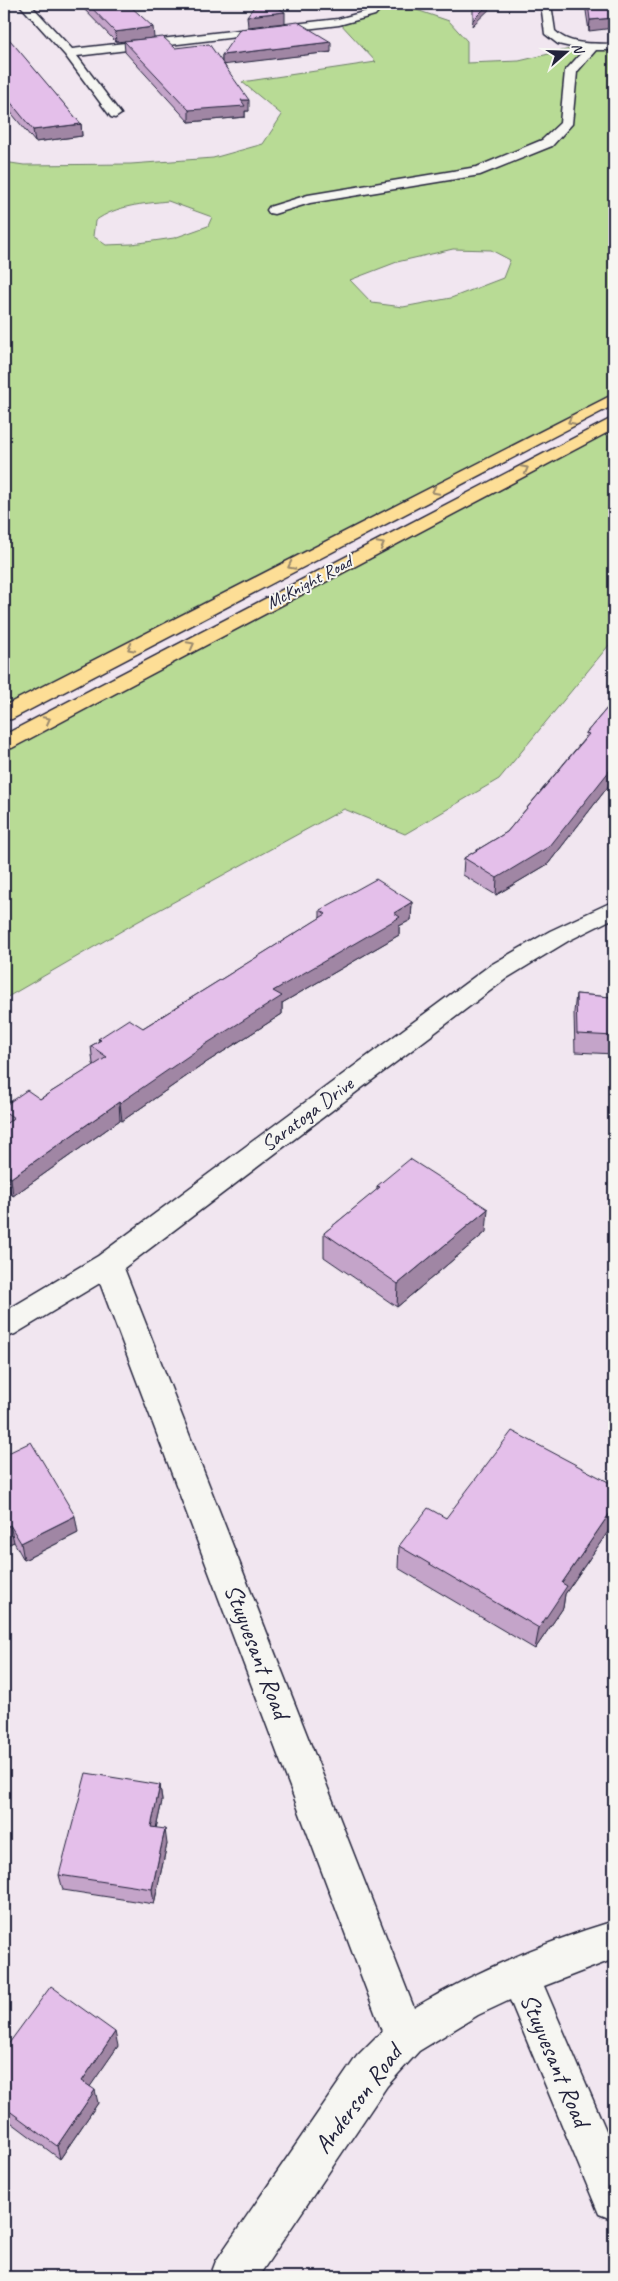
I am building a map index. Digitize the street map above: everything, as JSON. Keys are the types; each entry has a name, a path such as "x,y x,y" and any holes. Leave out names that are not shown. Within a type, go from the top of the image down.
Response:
{"highway":[{"name":"McKnight Road","path":"4,714 614,399"},
{"name":"McKnight Road","path":"4,743 614,422"}],"street":[{"path":"24,4 69,53 115,114"},
{"path":"69,53 339,22 371,13 380,4"},
{"path":"546,4 551,36 563,41 588,46 614,47"},
{"path":"274,210 308,199 480,171 547,143 566,124 571,71 588,46"},
{"name":"Saratoga Drive","path":"4,1326 108,1264 498,972 560,936 614,908"},
{"name":"Stuyvesant Road","path":"108,1264 405,2037"},
{"name":"Anderson Road","path":"232,2277 372,2071 405,2037 464,2001 519,1976 614,1940"},
{"name":"Stuyvesant Road","path":"519,1976 614,2199"}],"green space":[{"path":"380,4 402,5 449,21 467,41 467,63 519,61 583,46 614,47 614,399 4,714 4,162 24,165 131,164 213,158 263,144 282,115 242,82 376,62 339,22 379,7","holes":["168,201 212,217 208,226 174,238 132,244 106,245 93,236 95,221 103,216 121,208","453,249 491,250 510,260 503,278 451,298 403,307 372,303 350,280 397,262"]},
{"path":"614,422 614,639 499,779 405,834 344,809 137,922 4,999 4,743"}],"building":[{"path":"88,4 128,4 153,27 115,32"},
{"path":"256,4 272,4 285,12 247,16"},
{"path":"473,4 489,4 473,20"},
{"path":"588,4 614,4 614,18 590,20"},
{"path":"298,22 331,42 222,55 240,29"},
{"path":"4,34 81,124 33,130 4,94 4,91 10,91 4,83"},
{"path":"163,37 175,48 209,44 249,100 241,100 245,106 189,110 124,41"},
{"path":"614,700 614,765 550,846 497,878 464,858 507,832 589,734 586,733"},
{"path":"376,879 412,902 394,913 400,917 273,991 282,996 119,1102 11,1178 8,1176 4,1179 4,1125 14,1118 4,1111 4,1106 27,1090 40,1099 107,1057 91,1046 101,1040 98,1039 129,1019 143,1028 326,914 320,910"},
{"path":"611,990 614,990 614,1036 577,1034 576,994 611,997"},
{"path":"410,1159 488,1209 398,1284 324,1233 380,1187 377,1186"},
{"path":"512,1431 614,1485 614,1507 562,1583 567,1586 539,1628 399,1546 428,1508 446,1518"},
{"path":"31,1442 75,1516 21,1543 10,1525 4,1528 4,1455"},
{"path":"86,1773 160,1785 151,1827 165,1829 152,1889 59,1875"},
{"path":"51,1986 115,2032 82,2081 95,2090 57,2146 4,2107 4,2050"}]}
